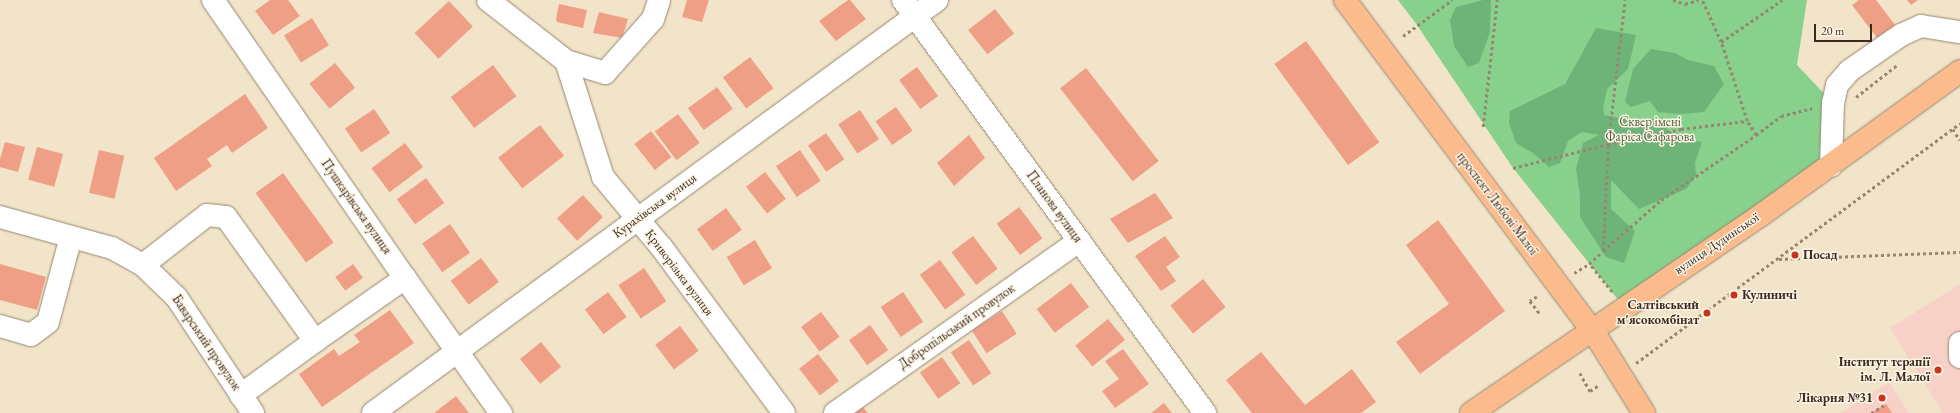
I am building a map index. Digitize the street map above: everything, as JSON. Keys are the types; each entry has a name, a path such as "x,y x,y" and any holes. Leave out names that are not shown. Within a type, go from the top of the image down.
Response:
{"main road":[{"name":"проспект Любові Малої","path":"1345,0 1593,331 1644,413"},
{"name":"вулиця Дудинської","path":"1471,413 1593,331 1638,297 1831,166 1960,71"}],"street":[{"name":"Пушкарівська вулиця","path":"213,0 405,278 501,413"},
{"path":"488,0 566,61 605,73 653,20 660,0"},
{"name":"Курахівська вулиця","path":"373,413 638,218 909,8 937,0"},
{"name":"Планова вулиця","path":"909,8 1205,413"},
{"path":"1831,166 1833,103 1837,85 1849,71 1901,35 1921,26 1960,32"},
{"name":"Криворізька вулиця","path":"566,61 604,177 662,248 784,413"},
{"path":"143,265 207,215 226,217 315,341"},
{"name":"Баварський провулок","path":"0,217 112,248 143,265 177,298 247,404"},
{"path":"0,326 31,335 48,322 71,237"},
{"name":"Добропільський провулок","path":"835,413 1079,241"},
{"path":"247,404 315,341 405,278"},
{"path":"1960,343 1960,356"}],"path":[{"path":"1403,36 1452,0"},
{"path":"1483,127 1496,0"},
{"path":"1603,251 1608,144 1624,0"},
{"path":"1673,0 1685,4 1698,0"},
{"path":"1570,275 1589,264 1662,200 1756,134 1747,121 1721,42 1702,0"},
{"path":"1721,42 1782,0"},
{"path":"1513,168 1608,144 1682,129 1747,121"},
{"path":"1632,366 1779,259 1960,123"},
{"path":"1953,129 1960,140"},
{"path":"1779,259 1960,252"},
{"path":"1589,264 1612,292"},
{"path":"1538,297 1530,301 1540,314"},
{"path":"1580,373 1590,391 1599,385"},
{"path":"1871,413 1886,404"}],"shaded area":[{"name":"Інститут терапії ім. Л. Малої","path":"1960,284 1960,413 1943,413 1890,328"},
{"name":"Лікарня №31","path":"1889,382 1909,413 1841,413"}],"green space":[{"name":"Сквер імені Фаріса Сафарова","path":"1398,0 1807,0 1797,65 1833,103 1831,166 1624,307 1513,168 1417,25"},
{"path":"1483,0 1491,0 1490,32 1479,63 1468,67 1454,46 1450,20 1456,7"},
{"path":"1596,28 1636,35 1628,69 1607,89 1603,108 1604,115 1625,119 1636,124 1654,119 1678,137 1702,142 1695,163 1696,176 1686,189 1639,209 1611,180 1611,209 1635,231 1624,263 1606,257 1580,217 1580,196 1576,169 1583,143 1599,135 1582,132 1568,141 1560,163 1549,167 1533,153 1516,143 1509,123 1510,111 1565,84"},
{"path":"1651,49 1675,53 1688,60 1714,66 1724,84 1704,112 1680,114 1658,112 1650,101 1631,107 1625,102 1633,69"}],"building":[{"path":"270,0 288,0 300,16 273,35 255,11"},
{"path":"687,0 709,0 702,22 682,17"},
{"path":"850,0 866,19 836,41 819,21"},
{"path":"1859,0 1876,0 1895,25 1877,38 1852,5"},
{"path":"1907,0 1918,0 1911,5"},
{"path":"449,1 473,27 438,59 415,33"},
{"path":"559,4 587,10 583,28 557,22 556,19"},
{"path":"995,9 1014,33 987,54 968,30"},
{"path":"599,12 628,19 622,38 593,33"},
{"path":"312,18 329,45 301,63 284,35"},
{"path":"1306,41 1379,142 1348,165 1274,64"},
{"path":"750,57 773,88 746,109 723,77"},
{"path":"335,63 355,88 329,109 309,84"},
{"path":"493,65 516,96 474,128 451,97"},
{"path":"917,67 938,96 920,109 899,80"},
{"path":"1086,68 1159,161 1133,181 1060,88"},
{"path":"717,87 733,109 704,130 688,108"},
{"path":"245,94 268,128 232,153 227,145 207,159 212,166 176,191 154,158"},
{"path":"896,107 913,131 892,145 876,121"},
{"path":"374,109 390,133 361,153 345,129"},
{"path":"860,110 879,139 857,154 838,124"},
{"path":"678,114 700,143 677,160 655,131"},
{"path":"540,125 564,156 522,188 498,158"},
{"path":"651,131 671,157 655,170 634,144"},
{"path":"826,133 844,159 826,172 808,146"},
{"path":"969,135 985,158 954,186 937,163"},
{"path":"5,142 25,147 18,172 0,167 0,159"},
{"path":"405,143 423,167 390,192 371,168"},
{"path":"37,147 63,154 54,187 28,180"},
{"path":"99,150 124,156 114,199 89,193"},
{"path":"800,150 821,181 797,197 776,166"},
{"path":"765,172 786,199 767,214 746,187"},
{"path":"283,173 334,243 306,263 255,193"},
{"path":"426,178 444,203 415,224 397,199"},
{"path":"1155,193 1173,218 1128,243 1110,219"},
{"path":"583,195 603,217 577,241 557,218"},
{"path":"1019,207 1042,238 1020,255 997,224"},
{"path":"726,208 742,230 713,251 697,229"},
{"path":"1438,220 1505,311 1420,374 1396,342 1449,304 1406,245"},
{"path":"450,224 470,253 442,272 422,244"},
{"path":"973,236 998,269 976,285 951,252"},
{"path":"1165,236 1180,257 1166,267 1176,281 1161,291 1135,256"},
{"path":"755,240 772,268 744,285 727,257"},
{"path":"481,258 499,282 469,305 451,281"},
{"path":"940,260 965,295 945,309 920,275"},
{"path":"0,264 46,277 37,310 0,300"},
{"path":"353,264 363,278 345,291 335,277"},
{"path":"644,268 666,301 641,318 618,285"},
{"path":"1203,279 1226,307 1193,333 1170,305"},
{"path":"1071,283 1089,307 1055,333 1037,309"},
{"path":"608,292 627,317 603,334 585,309"},
{"path":"903,292 923,322 901,337 881,307"},
{"path":"390,310 414,343 322,407 299,374 334,349 339,356 360,342 354,335"},
{"path":"1002,311 1017,334 987,353 972,331"},
{"path":"821,312 840,337 820,352 801,327"},
{"path":"1108,319 1125,340 1092,366 1075,345"},
{"path":"870,325 888,350 867,365 849,340"},
{"path":"680,326 699,351 674,369 655,345"},
{"path":"969,340 991,373 973,385 951,352"},
{"path":"541,342 561,367 540,384 520,359"},
{"path":"1123,349 1149,384 1115,408 1102,391 1119,379 1105,361"},
{"path":"1261,352 1305,405 1352,369 1376,402 1361,413 1252,413 1226,380"},
{"path":"818,354 839,381 820,396 799,369"},
{"path":"942,357 960,383 938,399 920,372"},
{"path":"456,396 469,413 434,413"},
{"path":"1164,403 1172,413 1151,413"},
{"path":"860,404 868,413 849,413"},
{"path":"1886,404 1892,413 1871,413"}],"place":[{"name":"Посад","path":"1795,255"},
{"name":"Кулиничі","path":"1734,295"},
{"name":"Салтівський м'ясокомбінат","path":"1707,313"},
{"name":"Інститут терапії ім. Л. Малої","path":"1938,370"},
{"name":"Лікарня №31","path":"1882,398"}]}
